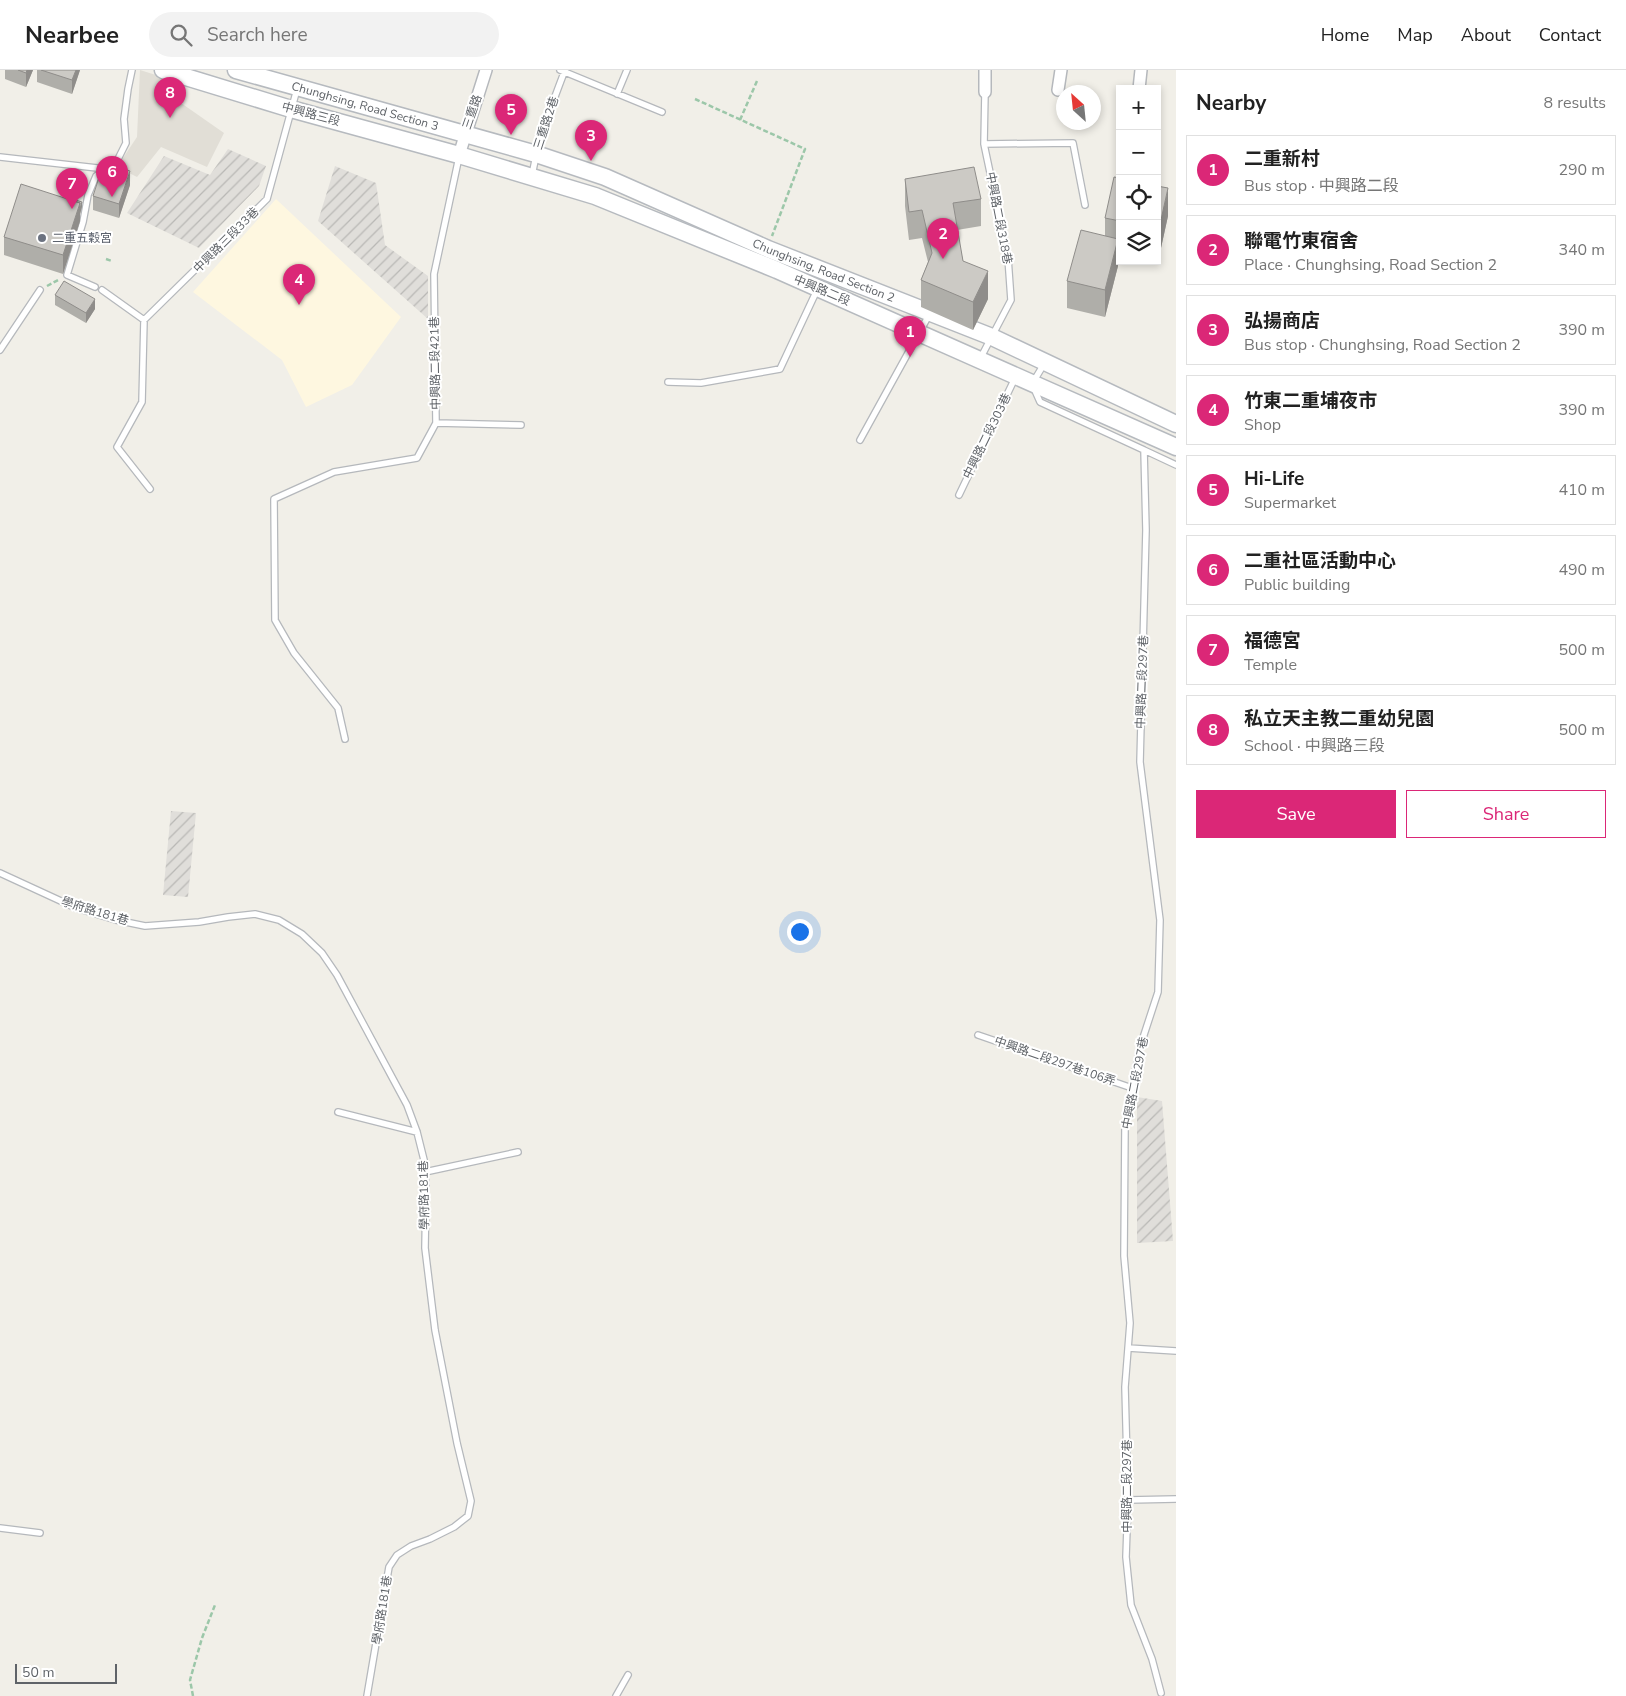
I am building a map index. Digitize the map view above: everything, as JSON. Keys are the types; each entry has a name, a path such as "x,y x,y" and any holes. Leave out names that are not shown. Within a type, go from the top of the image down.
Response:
{"main road":[{"name":"中興路三段","path":"163,70 184,74 291,109 459,155"},
{"name":"Chunghsing, Road Section 3","path":"236,70 465,134"},
{"name":"Chunghsing, Road Section 2","path":"465,134 536,154 604,178 764,256 930,314 992,338 1045,363 1173,432"},
{"name":"中興路二段","path":"459,155 595,196 764,256 818,288 920,332 1032,384 1173,432"}],"street":[{"name":"三重路","path":"459,155 486,70"},
{"name":"中興路二段318巷","path":"985,92 986,70"},
{"path":"1059,85 1061,70"},
{"path":"1139,85 1141,70"}],"lane":[{"path":"95,287 67,275 83,222 88,195 96,176 117,161 126,143 124,119 132,70"},
{"path":"617,94 627,70"},
{"name":"三重路2巷","path":"532,177 536,154 563,71 662,112"},
{"name":"中興路三段33巷","path":"144,320 267,199 297,87"},
{"name":"中興路二段318巷","path":"980,359 1011,300 1008,258 984,144 985,92"},
{"path":"984,144 1073,143 1085,205"},
{"name":"中興路二段421巷","path":"345,739 338,708 294,653 275,620 274,499 334,472 417,458 436,423 434,274 459,155"},
{"path":"0,157 106,169"},
{"path":"668,382 701,383 780,370 818,288"},
{"path":"0,350 40,290"},
{"path":"102,290 144,320 142,402 117,447 150,489"},
{"path":"860,440 930,314"},
{"path":"1045,363 1032,384 1040,402 1176,465"},
{"name":"中興路二段303巷","path":"958,494 1016,376"},
{"path":"436,423 521,425"},
{"name":"中興路二段297巷","path":"1144,450 1146,530 1140,762 1160,920 1158,992 1140,1047 1125,1126 1124,1256 1130,1323 1125,1387 1128,1500 1126,1556 1132,1605 1152,1659 1161,1693"},
{"name":"學府路181巷","path":"0,873 76,908 145,926 255,914 279,920 302,934 322,953 337,975 407,1104 424,1160 425,1248 435,1330 457,1443 471,1501 468,1516 454,1527 404,1550 397,1555 389,1567 367,1696"},
{"name":"中興路二段297巷106弄","path":"978,1035 1132,1088"},
{"path":"338,1112 417,1132"},
{"path":"425,1172 518,1152"},
{"path":"1128,1348 1176,1351"},
{"path":"1128,1500 1176,1498"},
{"path":"0,1528 40,1533"},
{"path":"616,1696 628,1675"}],"path":[{"path":"740,120 757,81"},
{"path":"695,99 804,149 764,256"},
{"path":"106,259 112,261"},
{"path":"40,290 67,275"},
{"path":"193,1696 190,1680 202,1638 215,1605"}],"shaded area":[{"path":"140,70 181,83 181,103 224,133 207,167 161,147 137,177 117,167 137,137"},
{"path":"228,149 266,166 259,186 199,248 127,213 164,156 210,175"},
{"path":"335,166 376,183 385,245 428,276 428,319 318,221"},
{"path":"276,199 401,317 352,385 306,407 282,360 193,292"},
{"path":"171,811 196,813 188,897 163,895"},
{"path":"1137,1097 1162,1101 1173,1241 1137,1243"}],"building":[{"path":"41,70 76,70 72,80"},
{"path":"104,162 130,171 119,204 93,196"},
{"path":"974,167 981,199 953,203 963,261 988,271 973,302 921,280 932,253 922,210 909,212 905,179"},
{"path":"1114,177 1116,177 1116,220 1105,218"},
{"name":"二重五穀宮","path":"21,184 80,203 63,255 4,237"},
{"path":"1161,187 1168,188 1161,220"},
{"path":"66,197 82,202 80,209 80,203"},
{"path":"1081,230 1116,239 1116,247 1105,290 1067,281"},
{"path":"64,281 95,299 86,313 55,295"}],"place":[{"name":"私立天主教二重幼兒園","path":"170,118"},
{"name":"Hi-Life","path":"511,135"},
{"name":"弘揚商店","path":"591,161"},
{"name":"二重社區活動中心","path":"112,197"},
{"name":"福德宮","path":"72,209"},
{"name":"二重五穀宮","path":"42,238"},
{"name":"聯電竹東宿舍","path":"943,259"},
{"name":"竹東二重埔夜市","path":"299,305"},
{"name":"二重新村","path":"910,357"}]}
